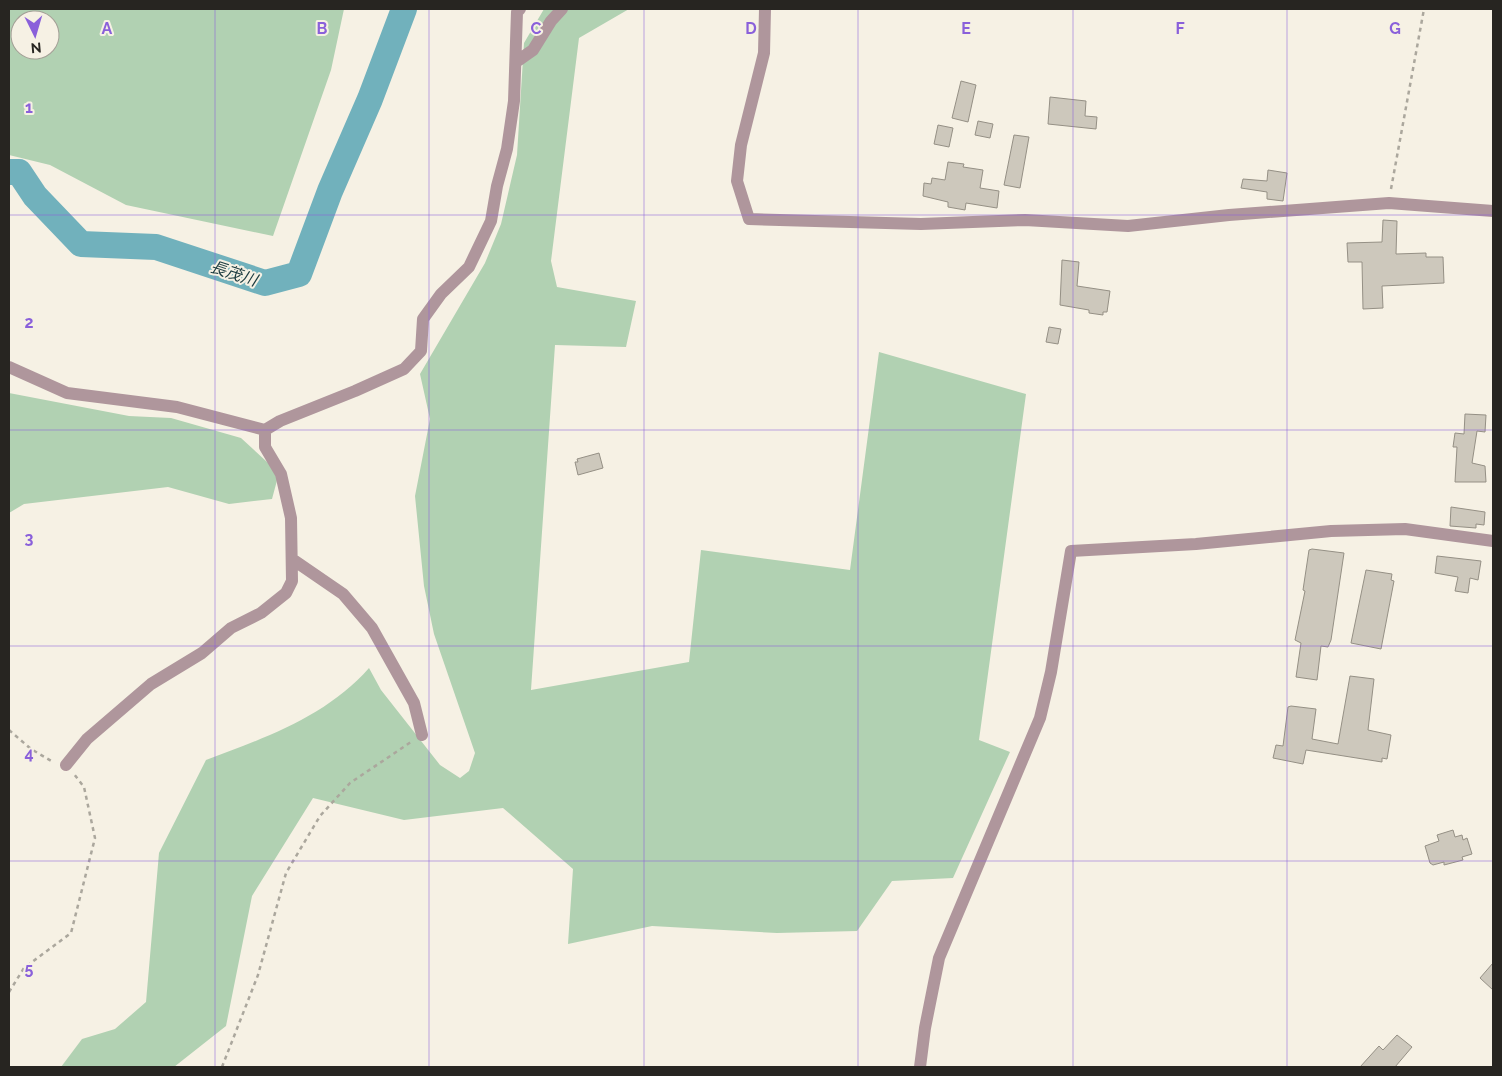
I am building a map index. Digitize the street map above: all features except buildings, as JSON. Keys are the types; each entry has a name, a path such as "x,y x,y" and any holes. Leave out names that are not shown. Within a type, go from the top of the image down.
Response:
{"street":[{"path":"9,367 67,393 177,407 265,430 280,421 404,369 422,351 423,319 441,294 469,267 491,221 497,186 507,149 514,101 517,12 520,9"},
{"path":"516,62 533,50 551,21 562,9"},
{"path":"765,9 764,53 741,145 737,181 749,219 921,224 1026,220 1128,226 1229,215 1389,203 1493,211"},
{"path":"66,766 87,739 150,684 202,653 231,628 261,613 286,593 292,581 291,518 281,474 265,447 265,430"},
{"path":"920,1067 925,1028 940,958 1040,718 1051,672 1071,551 1196,544 1331,531 1405,529 1493,541"},
{"path":"292,559 343,594 372,628 414,703 422,734"}],"path":[{"path":"1389,203 1424,9"},
{"path":"9,730 43,757 66,766 84,787 95,838 71,933 24,968 9,992"},
{"path":"222,1067 258,975 286,873 290,865 320,816 350,783 422,734"}],"green space":[{"path":"9,9 344,9 331,70 273,236 126,205 50,165 9,155"},
{"path":"544,9 629,9 579,38 551,261 557,287 636,301 626,347 555,345 531,690 689,662 701,550 850,570 879,352 1026,394 979,740 1010,752 953,878 892,881 857,931 777,933 652,926 568,944 573,869 503,808 404,820 313,798 252,896 226,1026 174,1067 61,1067 82,1039 115,1029 146,1002 159,853 206,760 294,724 334,700 369,668 381,690 440,765 460,778 469,771 475,753 434,634 424,586 415,496 430,419 420,374 485,263 501,224 517,155 524,43"},
{"path":"9,393 129,416 171,418 241,438 279,473 272,499 229,504 168,487 24,504 9,513"}],"waterway":[{"name":"長茂川","path":"9,172 19,172 35,196 81,244 156,247 265,283 299,274 330,191 370,99 404,9"}]}
